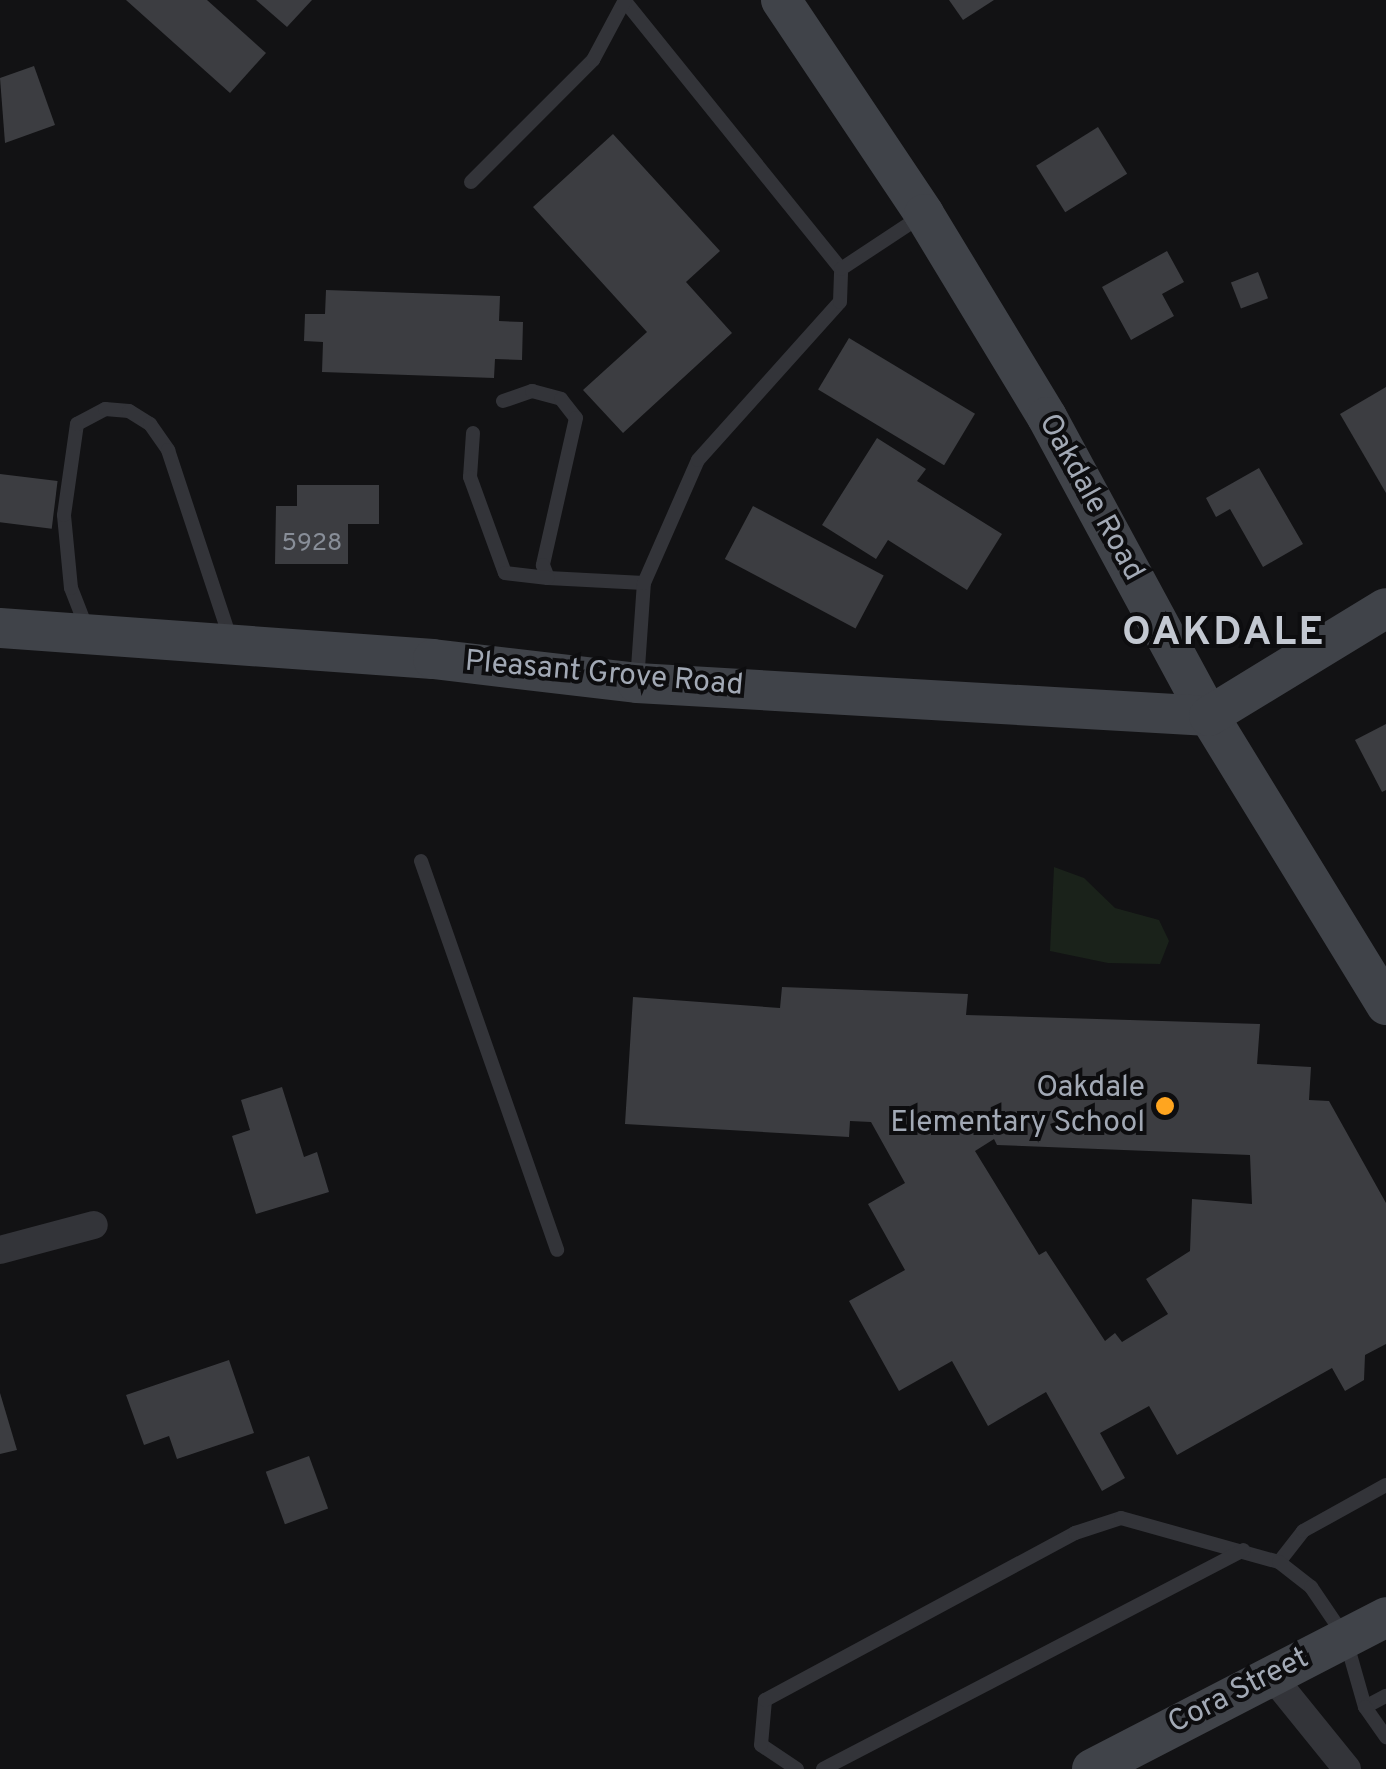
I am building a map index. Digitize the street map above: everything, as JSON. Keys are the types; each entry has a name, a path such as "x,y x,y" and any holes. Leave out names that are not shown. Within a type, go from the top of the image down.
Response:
{"street":[{"name":"Oakdale Road","path":"780,0 924,214 1047,417 1208,716 1386,1006"},
{"path":"1208,716 1386,608"},
{"name":"Pleasant Grove Road","path":"0,628 233,645 637,683 1208,716"},
{"path":"0,1250 94,1226"},
{"name":"Cora Street","path":"1092,1769 1386,1616"},
{"path":"1272,1675 1347,1769"}],"lane":[{"path":"471,182 593,60 624,0 842,269 840,302 698,460 644,583 637,683"},
{"path":"842,269 924,214"},
{"path":"503,401 532,391 561,399 576,418 543,565 548,578"},
{"path":"89,635 69,570 64,515 70,442 88,414 118,410 150,424 168,450 233,645"},
{"path":"473,433 470,476 504,574 644,583"},
{"path":"420,861 558,1250"},
{"path":"1278,1562 1302,1531 1386,1484"},
{"path":"797,1769 762,1746 764,1700 1075,1533 1121,1518 1278,1562 1310,1587 1345,1637 1365,1707 1386,1737"},
{"path":"823,1769 1243,1550"},
{"path":"1365,1707 1386,1696"}],"shaded area":[{"path":"1054,867 1084,878 1115,908 1159,920 1169,941 1160,964 1108,963 1050,951"}],"building":[{"path":"126,0 207,0 266,53 230,93"},
{"path":"256,0 312,0 287,27"},
{"path":"949,0 994,0 963,20"},
{"path":"34,66 55,125 5,143 0,78"},
{"path":"1098,127 1127,174 1065,212 1036,166"},
{"path":"613,134 720,251 686,282 732,333 623,433 583,390 647,332 533,207"},
{"path":"1167,251 1184,282 1162,294 1174,316 1131,340 1102,287"},
{"path":"1258,272 1268,298 1241,309 1231,282"},
{"path":"326,290 500,296 499,321 523,322 522,360 495,359 494,378 322,372 323,342 304,341 305,314 325,314"},
{"path":"849,338 975,414 944,465 818,389"},
{"path":"1386,387 1386,493 1340,414"},
{"path":"877,438 926,469 917,481 1002,534 967,590 888,540 876,559 822,525"},
{"path":"1259,468 1303,544 1263,567 1230,509 1216,517 1206,498"},
{"path":"0,474 58,481 52,529 0,522"},
{"path":"297,485 379,485 379,524 348,524 348,564 275,564 276,506 297,506"},
{"path":"753,506 884,575 856,628 725,559"},
{"path":"1386,724 1386,790 1382,792 1355,740"},
{"path":"782,987 968,994 966,1015 1260,1024 1257,1064 1311,1067 1309,1100 1329,1101 1386,1203 1386,1344 1365,1355 1364,1380 1345,1391 1332,1368 1177,1455 1149,1406 1100,1433 1125,1478 1102,1491 1046,1392 988,1426 952,1361 899,1391 849,1301 905,1270 868,1204 905,1183 871,1122 850,1121 849,1137 625,1124 633,997 780,1008","holes":["994,1139 997,1145 1250,1155 1252,1204 1192,1199 1190,1251 1146,1279 1168,1314 1122,1342 1115,1333 1105,1341 1046,1251 1039,1255 975,1151"]},
{"path":"282,1087 304,1157 317,1152 329,1192 256,1214 232,1136 250,1130 241,1100"},
{"path":"229,1360 254,1433 177,1459 169,1436 144,1445 126,1395"},
{"path":"0,1393 17,1450 0,1454"},
{"path":"309,1456 328,1509 285,1524 266,1472"}],"place":[{"name":"Oakdale Elementary School","path":"1165,1106"}],"district":[{"name":"OAKDALE","path":"1224,634"}]}
